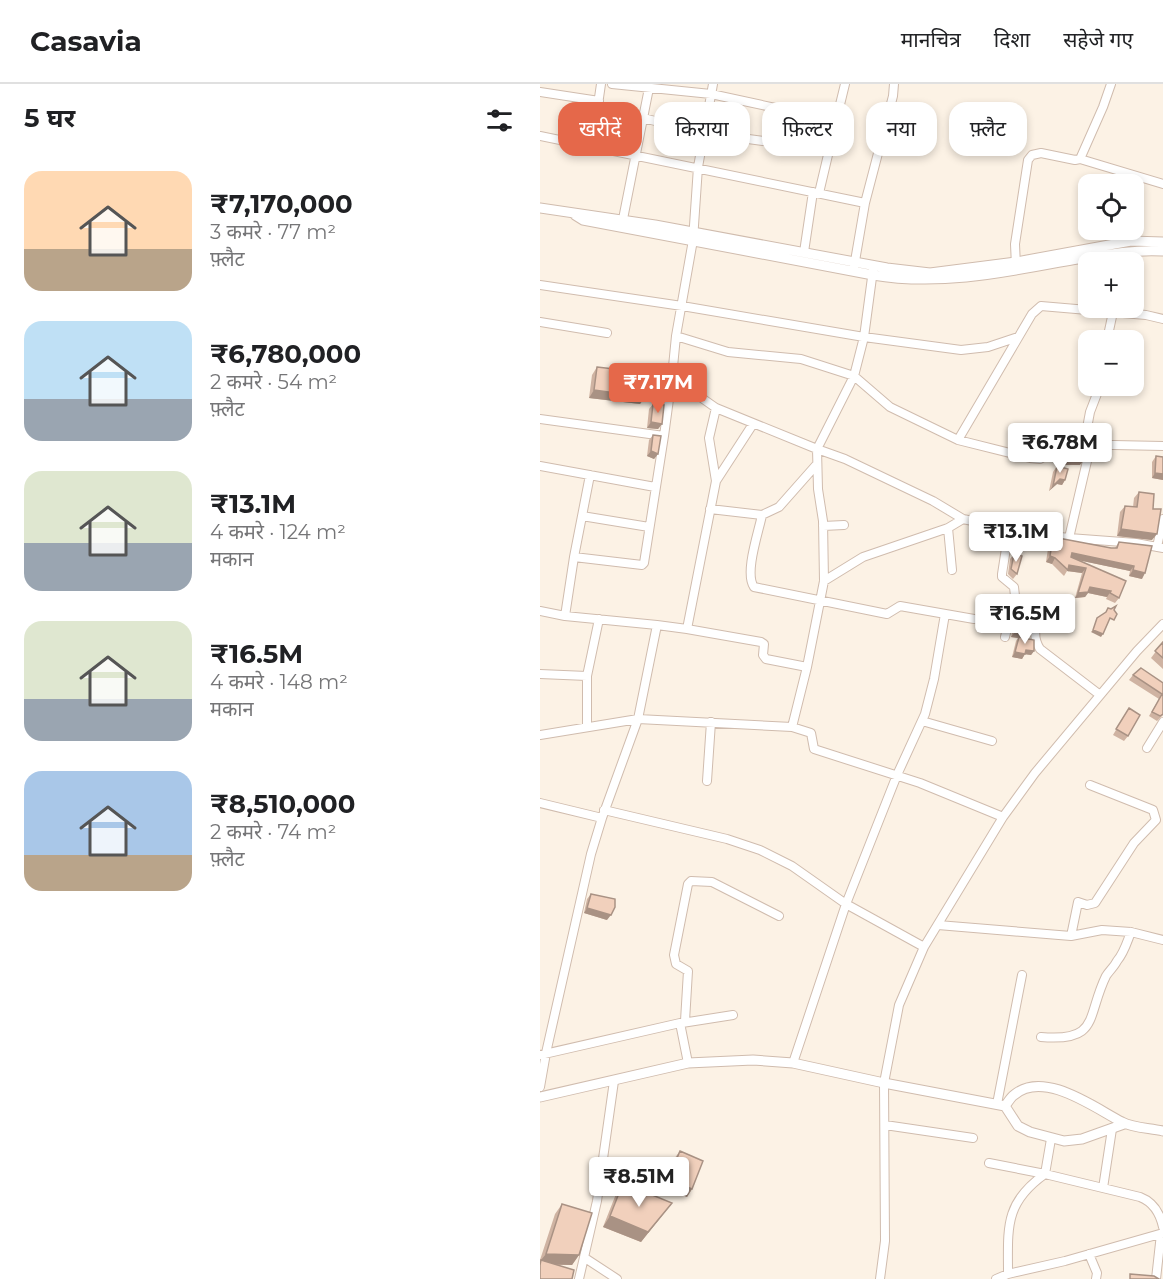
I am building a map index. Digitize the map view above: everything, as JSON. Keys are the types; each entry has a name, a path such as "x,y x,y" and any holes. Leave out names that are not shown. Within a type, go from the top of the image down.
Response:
{"street":[{"path":"540,92 599,101 602,84"},
{"path":"612,84 711,94 762,105"},
{"path":"710,102 713,84"},
{"path":"841,102 845,84"},
{"path":"854,267 865,203 893,96 894,84"},
{"path":"1080,159 1103,107 1110,84"},
{"path":"642,122 649,88"},
{"path":"643,118 654,121"},
{"path":"540,136 558,139"},
{"path":"1016,266 1015,244 1022,196 1032,155 1041,153 1080,159 1163,184"},
{"path":"642,155 865,203"},
{"path":"623,219 635,156"},
{"path":"574,557 642,565 644,561 664,436 676,336 693,236 700,156"},
{"path":"804,252 816,193 828,156"},
{"path":"540,202 558,211"},
{"path":"540,208 623,219 693,236 921,281 962,278 1122,243 1163,242"},
{"path":"572,214 583,220 804,252 854,267"},
{"path":"1016,266 1107,254 1163,250"},
{"path":"792,728 824,580 823,526 817,449 854,376 864,337 873,270"},
{"path":"540,285 864,337 961,350 988,347 1018,337"},
{"path":"958,440 1032,314 1041,306 1078,309"},
{"path":"1144,316 1163,319"},
{"path":"540,322 607,333"},
{"path":"676,336 728,352 801,359 854,376 890,407 958,440 1030,458 1040,459 1064,444 1163,446"},
{"path":"672,376 716,408 845,459 933,501 963,519 1069,538 1136,543 1160,548 1163,519"},
{"path":"1069,538 1087,444 1090,412 1096,396"},
{"path":"687,629 716,481 709,438 716,408"},
{"path":"540,419 664,436"},
{"path":"716,481 753,424"},
{"path":"711,509 762,515 778,507 817,464"},
{"path":"540,466 655,487"},
{"path":"565,616 590,475"},
{"path":"762,515 750,571 751,583 754,587 887,614 900,606 974,619"},
{"path":"582,516 649,527"},
{"path":"824,580 863,557 948,528 963,519"},
{"path":"823,526 844,525"},
{"path":"948,528 952,570"},
{"path":"1005,638 1015,596 1014,587 1002,577 1010,529"},
{"path":"1051,600 1036,627 1035,641 1040,649 1100,695"},
{"path":"540,611 565,616 687,629 761,642 764,644 763,655 766,659 807,667"},
{"path":"793,1063 846,904 897,775 922,721 934,679 945,614"},
{"path":"587,726 587,676 599,619"},
{"path":"880,1279 885,1241 884,1083 899,1005 924,947 1003,817 1035,773 1163,624"},
{"path":"540,1087 543,1054 591,854 603,814 638,719 657,625"},
{"path":"540,674 587,676"},
{"path":"540,735 638,719 792,728 811,733 814,749 897,775 1003,817"},
{"path":"922,721 992,741"},
{"path":"1147,748 1163,722"},
{"path":"707,781 711,723"},
{"path":"1071,936 1078,902 1087,905 1095,903 1134,843 1156,820 1153,810 1090,785"},
{"path":"540,803 727,838 760,850 792,866 846,904 924,947"},
{"path":"688,1063 683,1022 688,971 676,964 674,955 688,884 691,881 712,882 779,916"},
{"path":"938,925 1071,936 1102,930 1131,932 1162,938"},
{"path":"1041,1037 1062,1039 1073,1037 1083,1030 1091,1019 1107,975 1118,960 1131,932"},
{"path":"1001,1105 1022,975"},
{"path":"543,1054 683,1022 733,1015"},
{"path":"540,1097 688,1063 753,1060 793,1063 1001,1105 1018,1126 1064,1141 1082,1139 1124,1124"},
{"path":"579,1279 599,1189 614,1081"},
{"path":"1001,1105 1015,1094 1029,1088 1046,1087 1066,1092 1086,1101 1124,1124 1163,1131"},
{"path":"885,1125 973,1138"},
{"path":"1103,1188 1112,1129"},
{"path":"1008,1274 1008,1236 1013,1209 1022,1193 1045,1174 1051,1138"},
{"path":"989,1163 1045,1174 1148,1200 1157,1209 1162,1232 1156,1279"},
{"path":"996,1279 1162,1232"},
{"path":"1089,1254 1096,1279"},
{"path":"585,1258 617,1279"}],"building":[{"path":"597,367 648,373 645,397 594,390"},
{"path":"653,404 664,405 662,424 651,422"},
{"path":"653,435 661,436 658,454 651,451"},
{"path":"1063,450 1086,451 1084,460 1062,459"},
{"path":"1156,456 1163,457 1163,474 1155,473"},
{"path":"1057,466 1068,469 1065,480 1060,479 1053,486"},
{"path":"1139,492 1154,494 1153,509 1161,509 1157,534 1121,529 1125,506 1137,507"},
{"path":"1053,519 1062,520 1060,528 1052,527"},
{"path":"1053,537 1111,548 1117,548 1119,542 1152,546 1145,573 1133,570 1134,566 1072,553 1071,557 1126,581 1119,598 1110,593 1111,591 1090,587 1088,592 1078,593 1086,568 1069,565 1068,570 1050,556"},
{"path":"1014,554 1022,556 1017,574 1011,569"},
{"path":"1027,597 1037,600 1034,614 1024,611"},
{"path":"1116,606 1114,610 1117,614 1114,620 1110,618 1103,634 1093,630 1097,618 1108,608"},
{"path":"1019,616 1025,617 1023,633 1015,632"},
{"path":"1019,637 1034,640 1034,651 1026,650 1025,654 1015,652"},
{"path":"1163,642 1163,658 1155,651"},
{"path":"1141,668 1163,683 1163,714 1160,716 1152,712 1162,694 1133,675"},
{"path":"1129,708 1140,715 1128,736 1116,729"},
{"path":"591,894 615,899 615,907 611,915 587,908"},
{"path":"680,1151 703,1161 692,1189 668,1179"},
{"path":"623,1183 672,1203 648,1232 610,1216"},
{"path":"562,1204 592,1213 579,1255 546,1254"},
{"path":"541,1260 574,1270 572,1279 540,1279"},
{"path":"1130,1274 1154,1276 1159,1279 1130,1279"}]}
